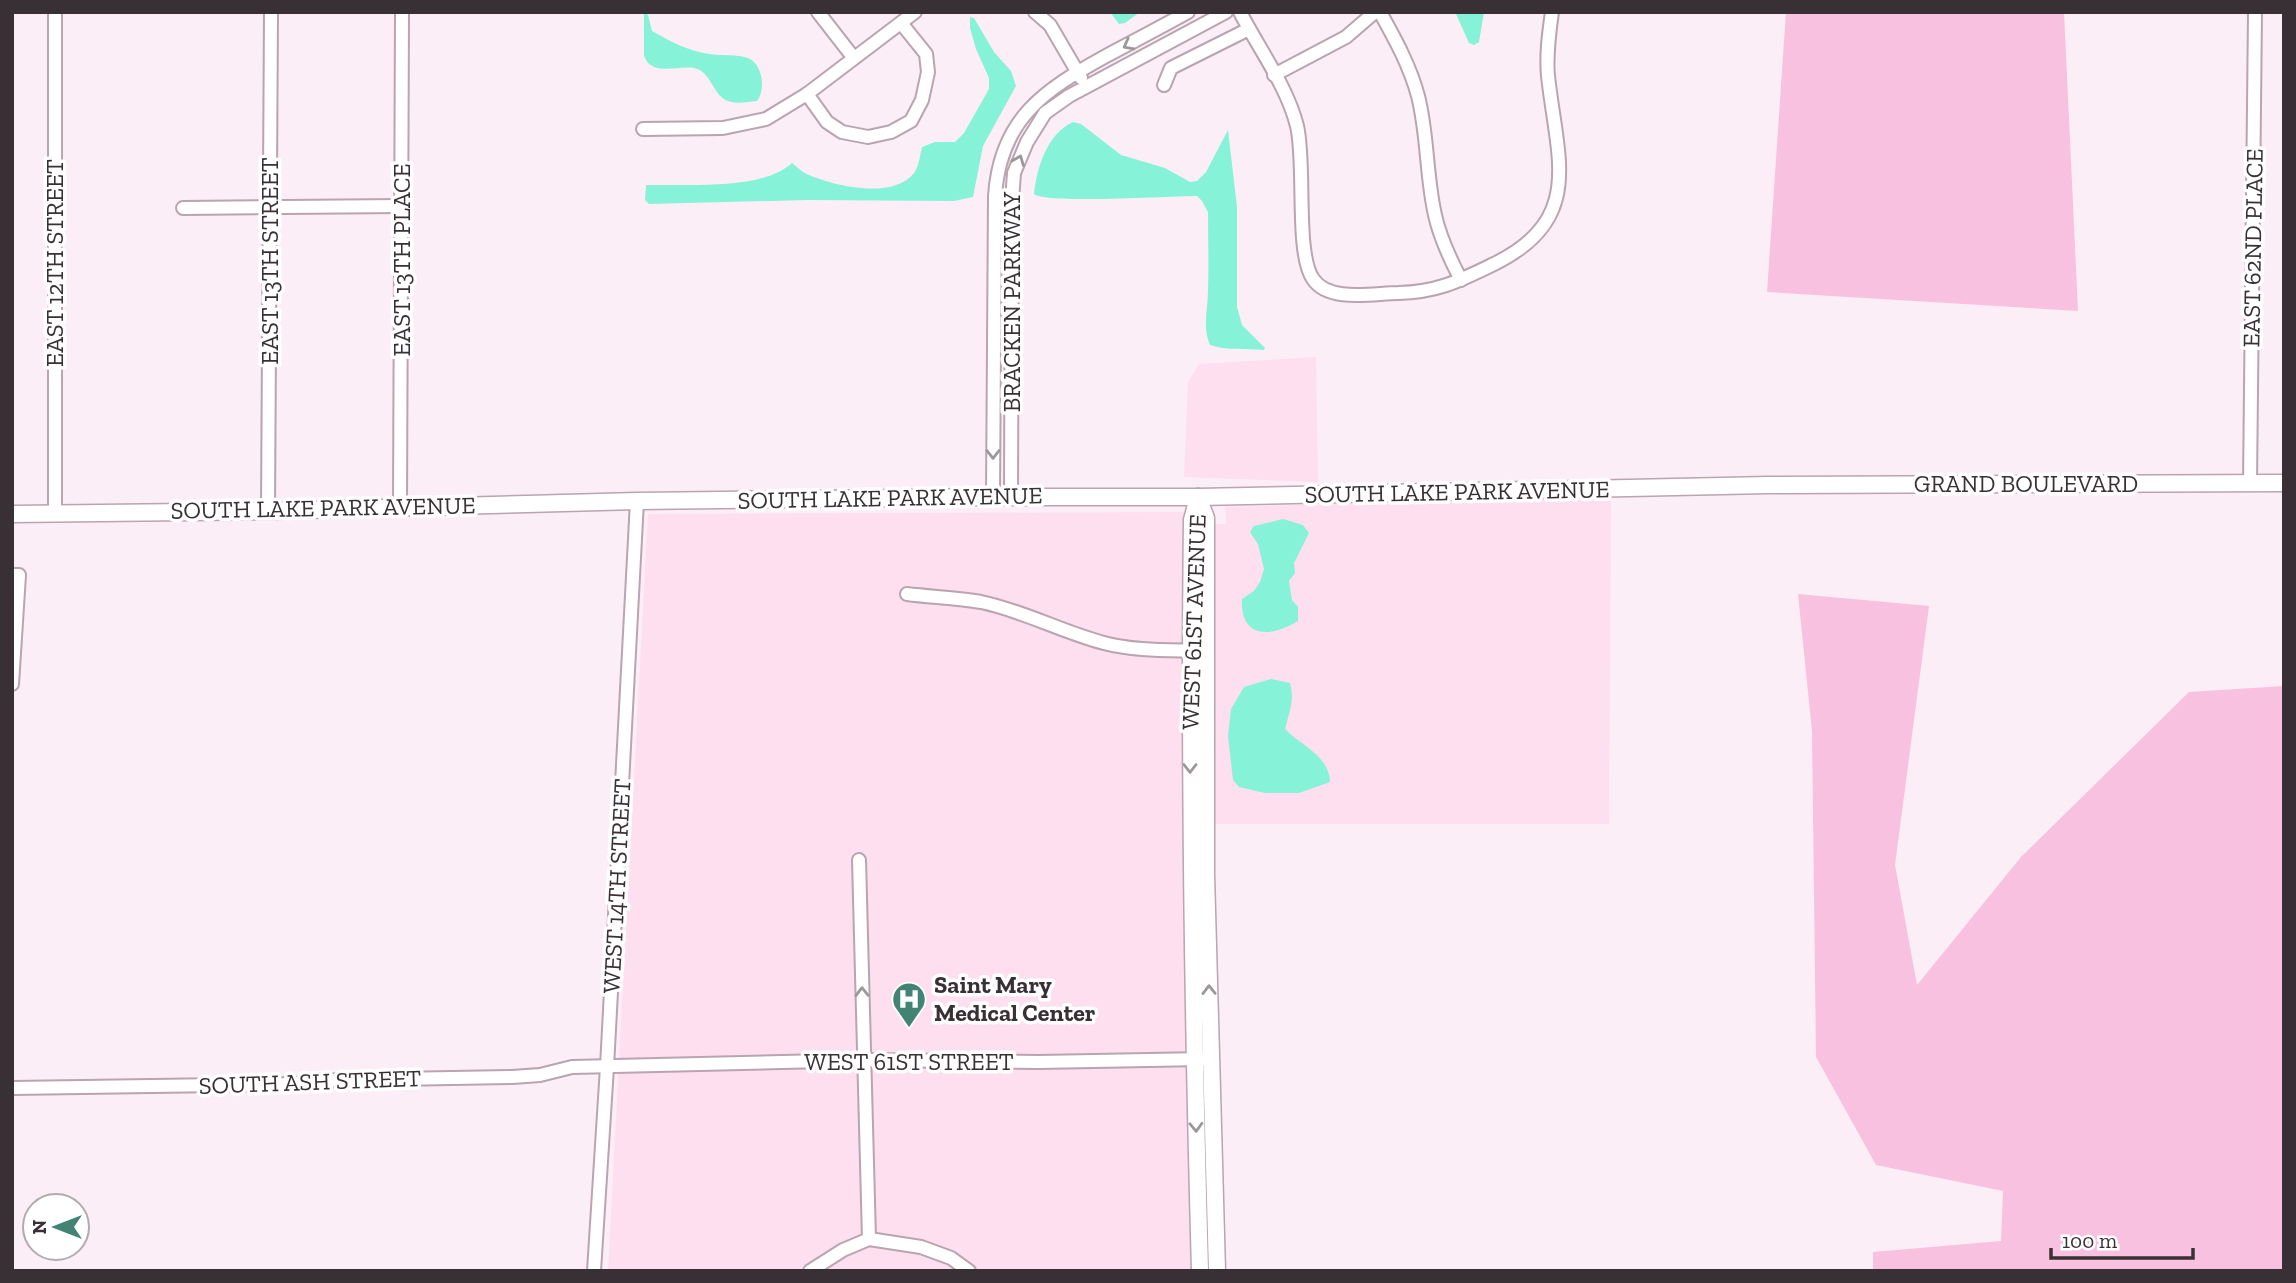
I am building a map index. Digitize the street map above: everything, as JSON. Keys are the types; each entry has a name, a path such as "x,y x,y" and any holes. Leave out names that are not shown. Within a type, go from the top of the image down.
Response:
{"main road":[{"name":"GRAND BOULEVARD","path":"1768,485 2284,483"},
{"name":"SOUTH LAKE PARK AVENUE","path":"12,514 637,501 1011,496 1198,497 1768,485"},
{"name":"WEST 61ST AVENUE","path":"1198,497 1192,520 1190,651 1194,1059 1200,1271"},
{"name":"WEST 61ST AVENUE","path":"1198,497 1206,518 1206,874 1217,1271"}],"street":[{"name":"EAST 12TH STREET","path":"55,12 55,513"},
{"name":"EAST 13TH STREET","path":"268,510 271,12"},
{"name":"EAST 13TH PLACE","path":"400,508 402,12"},
{"path":"818,12 853,57"},
{"path":"643,129 723,128 766,119 807,94 915,12"},
{"path":"1035,12 1050,26 1087,87"},
{"name":"BRACKEN PARKWAY","path":"993,497 995,196 998,167 1012,133 1027,111 1046,92 1078,71 1188,12"},
{"name":"BRACKEN PARKWAY","path":"1011,496 1014,173 1027,142 1045,113 1069,96 1226,12"},
{"path":"1240,12 1287,100 1297,126 1302,164 1304,257 1313,279 1327,291 1347,294 1424,292 1461,280 1504,259 1532,240 1547,223 1557,201 1559,176 1547,72 1552,12"},
{"path":"1274,75 1346,37 1378,12 1405,58 1418,96 1425,131 1434,214 1442,243 1461,280"},
{"name":"EAST 62ND PLACE","path":"2250,484 2255,12"},
{"path":"807,94 827,122 842,132 868,137 891,132 911,121 922,100 928,72 926,54 901,23"},
{"path":"1164,85 1171,68 1248,29"},
{"path":"183,208 402,206"},
{"path":"994,344 1012,344"},
{"name":"WEST 14TH STREET","path":"594,1271 637,501"},
{"path":"12,575 19,575 12,684"},
{"path":"907,594 981,602 1107,644 1173,652 1207,651"},
{"path":"859,860 869,1238"},
{"name":"WEST 61ST STREET","path":"607,1067 864,1060 1039,1062 1211,1058"},
{"name":"SOUTH ASH STREET","path":"12,1088 295,1084 337,1080 512,1077 540,1075 572,1067 607,1067"},
{"path":"810,1271 843,1250 869,1238 921,1247 951,1258 969,1271"}],"shaded area":[{"path":"644,12 648,15 652,31 679,45 701,53 739,56 753,61 762,78 762,90 757,101 735,103 724,99 704,73 694,68 666,69 653,66 644,56"},
{"path":"1110,12 1140,12 1125,23 1119,24"},
{"path":"1484,12 1479,42 1474,45 1469,43 1456,14"},
{"path":"1786,12 2064,12 2078,311 1767,292"},
{"path":"970,17 974,18 994,52 1011,71 1016,86 983,146 973,197 954,201 808,200 649,204 645,200 646,185 743,182 779,172 792,163 807,174 848,186 878,188 905,181 916,170 922,147 935,142 955,142 964,133 989,89 989,78 970,28"},
{"path":"1073,122 1081,124 1121,155 1165,168 1190,182 1197,181 1206,172 1228,130 1237,207 1237,307 1242,325 1264,350 1229,349 1210,345 1206,325 1208,212 1197,196 1061,199 1034,194 1045,152 1056,135"},
{"path":"1316,357 1318,482 1184,477 1188,382 1199,364"},
{"path":"1611,496 1609,824 1215,824 1212,524 1226,524 1225,507"},
{"name":"Saint Mary Medical Center","path":"1184,512 1203,1271 608,1271 648,514"},
{"path":"1283,519 1303,525 1309,533 1294,563 1295,573 1289,581 1292,600 1298,607 1298,621 1278,630 1260,631 1246,622 1243,612 1242,599 1254,591 1264,569 1258,544 1250,532 1254,526"},
{"path":"1798,594 1929,606 1895,865 1917,985 2021,857 2189,692 2284,686 2284,1271 1873,1271 1873,1252 2001,1241 2003,1191 1876,1165 1816,1057 1812,731"},
{"path":"1271,679 1290,683 1292,701 1285,729 1320,758 1330,782 1299,793 1265,793 1239,787 1233,780 1228,736 1231,709 1244,687"}],"place":[{"name":"Saint Mary Medical Center","path":"909,1029"}]}
